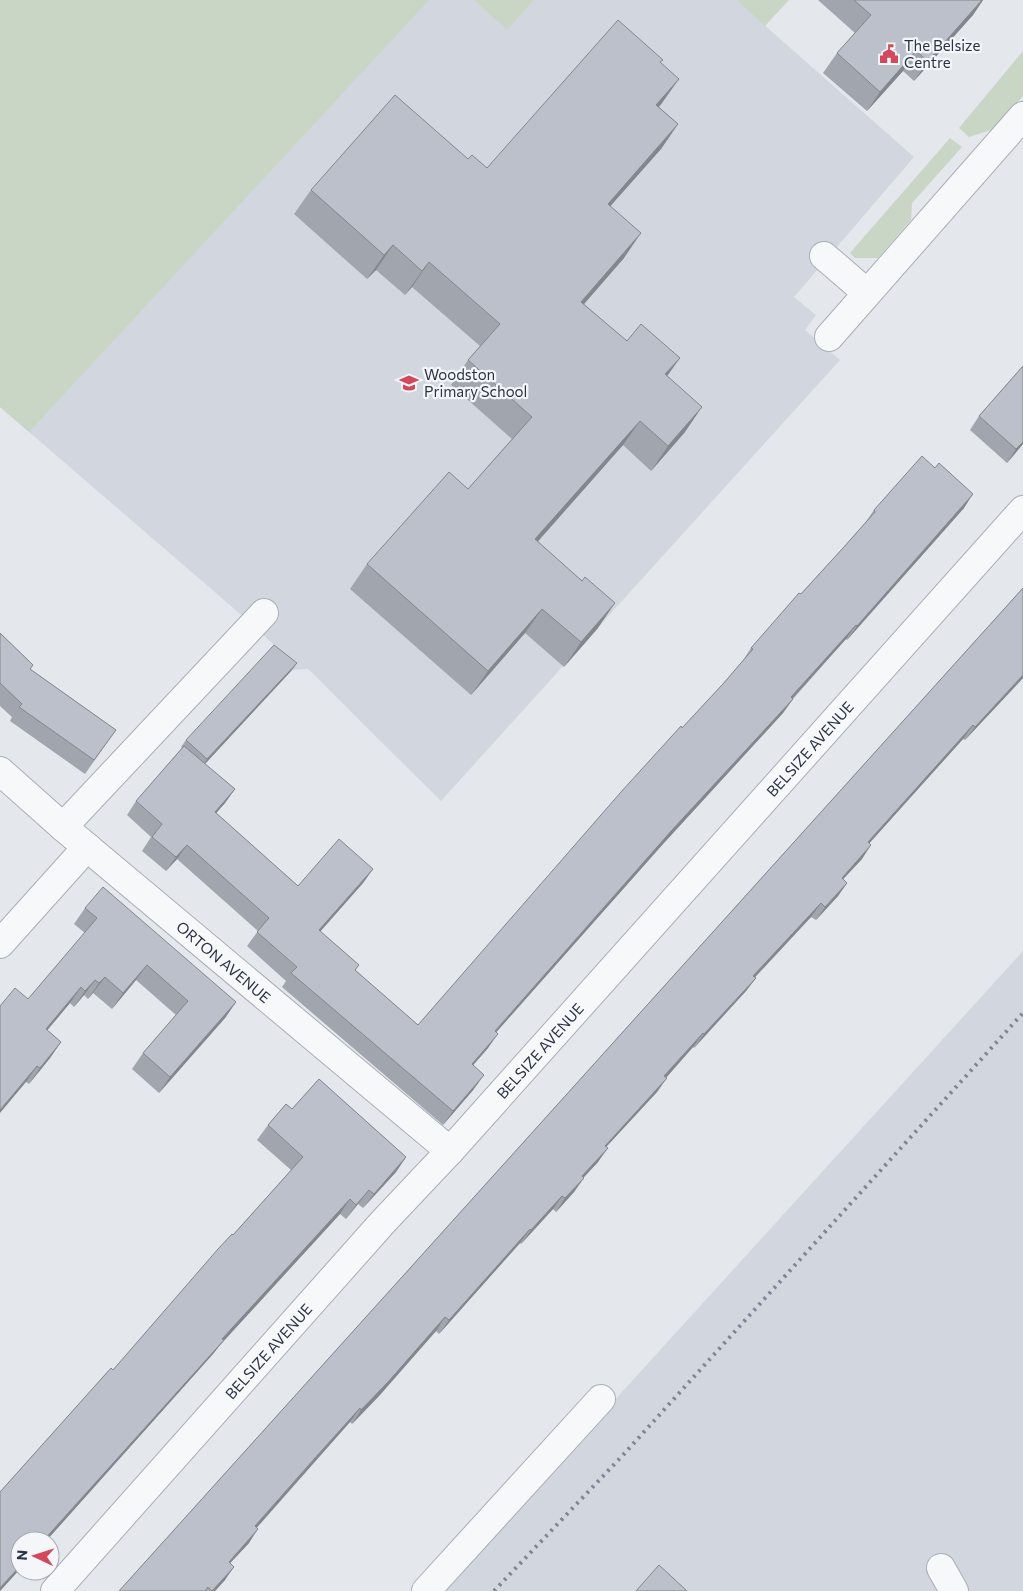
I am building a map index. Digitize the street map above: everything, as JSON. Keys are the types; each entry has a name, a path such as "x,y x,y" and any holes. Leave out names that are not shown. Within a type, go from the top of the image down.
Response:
{"street":[{"path":"829,337 1023,116"},
{"path":"824,256 867,293"},
{"name":"BELSIZE AVENUE","path":"55,1591 383,1222 450,1150 1023,510"},
{"path":"63,827 264,613"},
{"name":"ORTON AVENUE","path":"0,770 63,827 450,1150"},
{"path":"0,944 87,847"},
{"path":"426,1591 602,1399"}],"shaded area":[{"name":"Woodston Primary School","path":"0,0 474,0 507,29 534,0 736,0 914,157 794,297 816,315 805,330 840,360 441,801 308,669 292,670 277,648 253,625 0,407"},
{"path":"1023,951 1023,1591 439,1591 592,1425"}],"green space":[{"path":"0,0 429,0 29,432 0,407"},
{"path":"474,0 534,0 507,30"},
{"path":"736,0 789,0 765,26"},
{"path":"1023,51 1023,96 994,129 969,137 959,128"},
{"path":"950,138 962,147 912,203 911,220 878,258 855,258 850,253"}],"building":[{"name":"The Belsize Centre","path":"854,0 982,0 928,61 916,51 880,92 837,53 871,15"},
{"path":"618,20 663,60 660,62 679,79 656,105 678,124 608,204 641,233 581,302 627,341 641,324 680,358 665,374 702,407 668,446 640,421 535,539 582,581 585,577 615,603 581,642 542,609 488,671 367,564 449,472 468,489 532,417 468,360 500,324 429,262 422,271 393,245 384,255 311,190 395,95 468,159 472,155 487,168"},
{"path":"1023,366 1023,442 1016,449 979,416"},
{"path":"922,456 935,468 939,463 973,494 857,626 791,697 793,699 672,830 495,1031 498,1034 472,1064 484,1075 453,1111 291,973 297,967 257,932 269,918 187,845 176,857 152,837 162,824 136,801 184,746 235,789 215,812 298,886 339,839 373,869 319,930 359,965 355,970 418,1025 621,792 681,726 682,728 722,685 753,649 751,648 799,593 801,594 843,548"},
{"path":"1023,588 1023,675 975,727 973,725 868,842 871,845 842,878 847,883 825,907 821,903 753,976 756,978 664,1076 667,1078 605,1146 608,1148 582,1176 584,1178 565,1198 562,1196 530,1229 449,1320 445,1317 388,1382 361,1410 360,1408 314,1459 255,1526 258,1529 229,1562 234,1567 212,1591 208,1587 205,1591 119,1591"},
{"path":"0,633 33,665 30,669 116,730 94,760 19,707 22,704 0,683"},
{"path":"274,645 297,663 207,759 186,740"},
{"path":"103,887 236,1002 170,1077 143,1053 188,1001 147,965 123,993 105,977 99,983 95,980 85,991 81,987 46,1029 61,1042 40,1068 37,1066 0,1110 0,1006 15,988 28,999 97,918 85,908"},
{"path":"319,1079 406,1157 374,1194 369,1190 356,1205 350,1199 222,1339 224,1340 52,1531 10,1531 10,1577 0,1588 0,1492 111,1368 113,1370 218,1249 233,1235 303,1157 268,1125 286,1104 292,1109"},
{"path":"659,1565 687,1591 636,1591"}],"railway":[{"path":"494,1591 624,1454 1023,1013"}],"place":[{"name":"The Belsize Centre","path":"889,54"},
{"name":"Woodston Primary School","path":"409,383"}]}
